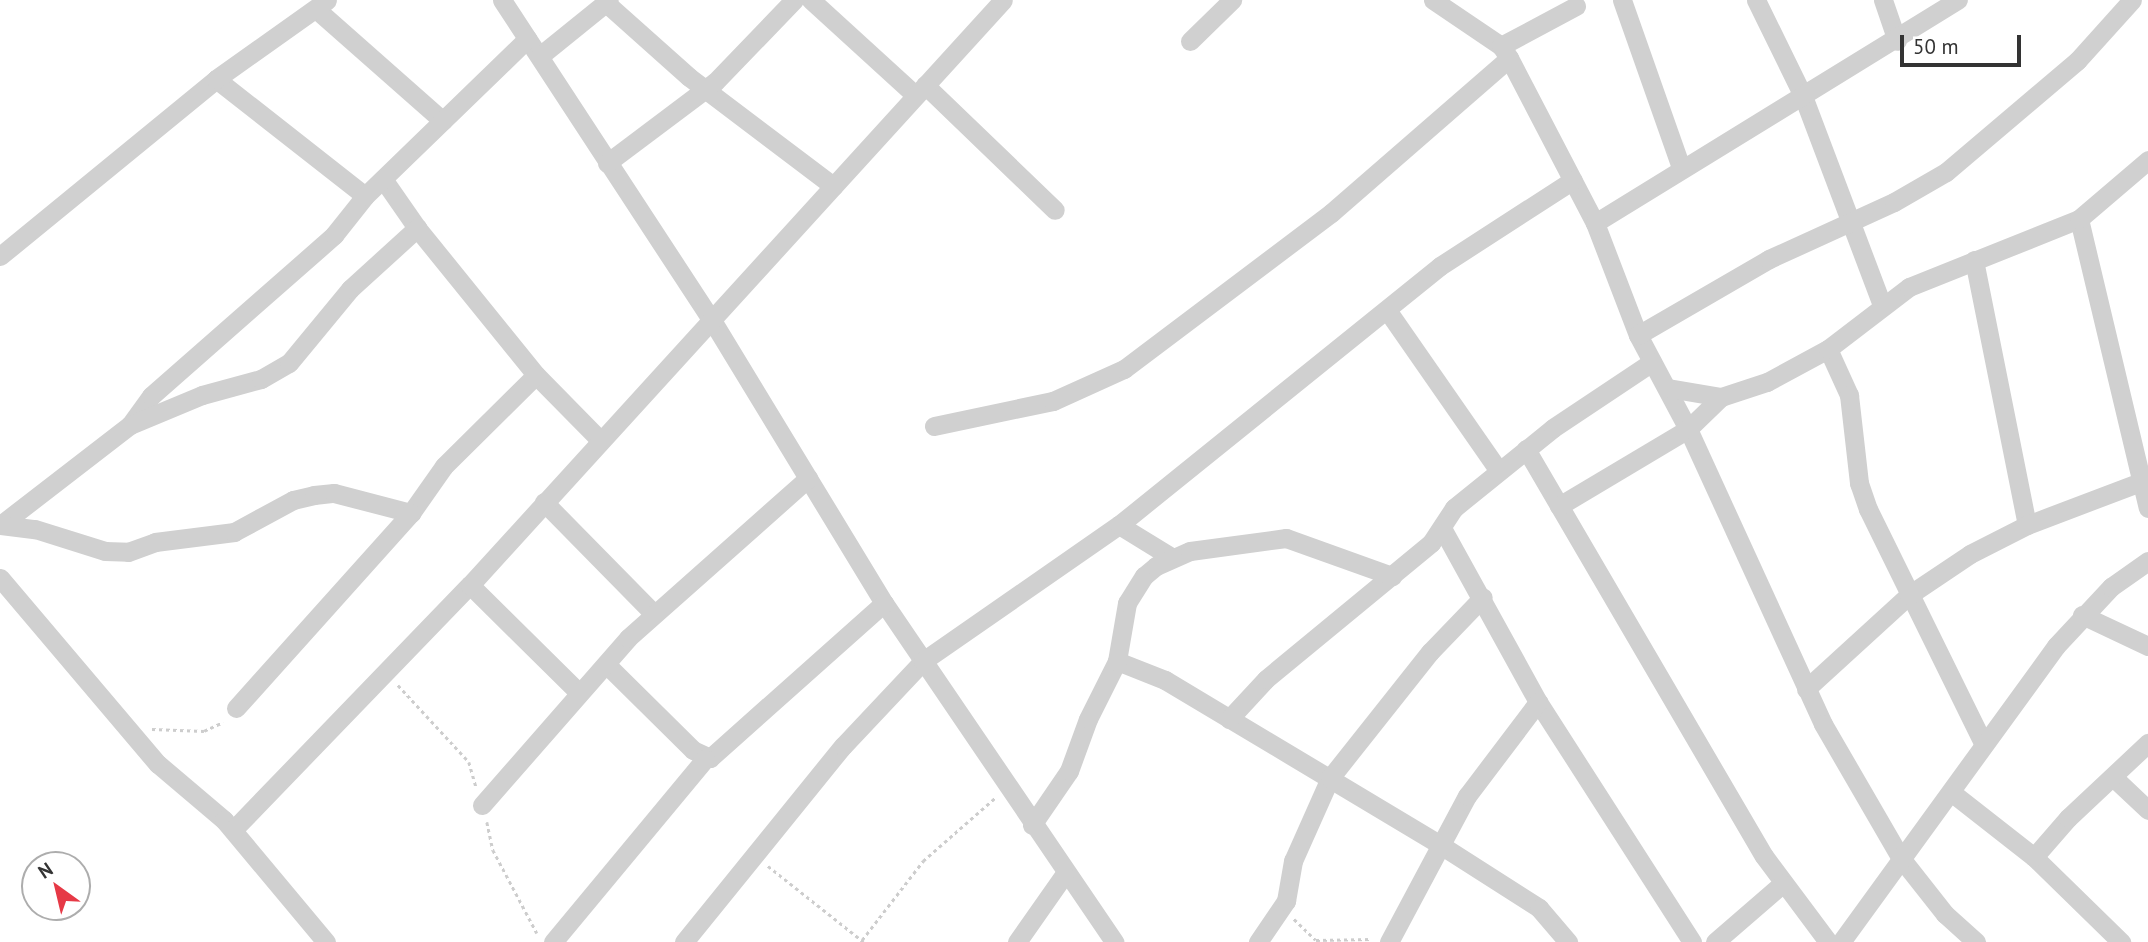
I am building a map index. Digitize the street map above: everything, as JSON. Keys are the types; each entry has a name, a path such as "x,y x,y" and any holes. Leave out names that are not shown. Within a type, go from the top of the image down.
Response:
{"street":[{"path":"502,0 527,39 541,55 607,163 713,322 884,603 1064,875 1114,942"},
{"path":"607,163 704,90 794,0"},
{"path":"811,0 920,90 1055,210"},
{"path":"1189,41 1232,0"},
{"path":"1433,0 1505,52 1595,223 1638,335 1688,429 1807,689 1900,857 1937,906 1976,942"},
{"path":"1622,0 1681,168"},
{"path":"1756,0 1803,96 1853,220 1882,305"},
{"path":"1883,0 1897,41"},
{"path":"1595,223 1681,168 1897,41 1958,0"},
{"path":"1638,335 1758,264 1853,220 1946,172 2077,61 2132,0"},
{"path":"541,55 607,1 704,90 833,186"},
{"path":"233,830 470,586 599,439 713,322 999,1"},
{"path":"0,256 216,79 322,4 443,121"},
{"path":"934,426 1053,401 1124,369 1331,213 1505,52 1576,6"},
{"path":"130,425 151,396 334,235 365,195 527,39"},
{"path":"216,79 365,195"},
{"path":"1559,506 1688,429 1721,397 1767,382 1828,349 1882,305 1909,287 2079,219 2148,160"},
{"path":"383,179 417,228 536,375 599,439"},
{"path":"684,942 843,746 923,661 1119,525 1440,266 1573,180"},
{"path":"2079,219 2124,398 2140,482 2148,508"},
{"path":"1,524 130,425 202,395 261,379 289,363 350,289 417,228"},
{"path":"1974,260 2027,525"},
{"path":"1387,310 1499,471"},
{"path":"1828,349 1849,395 1859,483 1909,596 1983,743"},
{"path":"1229,719 1266,679 1392,576 1442,528 1454,508 1526,449 1653,362"},
{"path":"236,708 411,513 444,466 536,375"},
{"path":"1668,388 1721,397"},
{"path":"1526,449 1782,884 1828,942"},
{"path":"482,805 653,613 808,478"},
{"path":"1807,689 1909,596 1970,554 2027,525 2140,482"},
{"path":"1,524 47,531 105,551 128,552 155,542 234,532 293,500 314,495 334,493 411,513"},
{"path":"544,502 653,613"},
{"path":"1119,525 1171,557"},
{"path":"1442,528 1483,597 1538,702 1687,941"},
{"path":"1031,825 1069,771 1088,719 1116,661 1123,618 1135,588 1171,557 1286,538 1392,576"},
{"path":"1841,942 1900,857 1951,792 1983,743 2082,614 2148,561"},
{"path":"0,578 158,764 233,830 326,942"},
{"path":"470,586 579,694"},
{"path":"1258,942 1286,901 1293,861 1330,778 1406,680 1483,597"},
{"path":"553,942 705,759 884,603"},
{"path":"2082,614 2148,646"},
{"path":"1116,661 1165,680 1439,844 1539,908 1568,942"},
{"path":"607,665 705,759"},
{"path":"1385,941 1483,771 1538,702"},
{"path":"2034,857 2068,818 2148,743"},
{"path":"2113,777 2148,810"},
{"path":"1951,792 2034,857 2121,942"},
{"path":"1017,942 1064,875"},
{"path":"1715,942 1782,884"}],"path":[{"path":"127,729 204,731 216,727 236,708"},
{"path":"755,856 863,941 942,841 1008,788"},
{"path":"1286,901 1297,925 1310,938 1385,941"}]}
